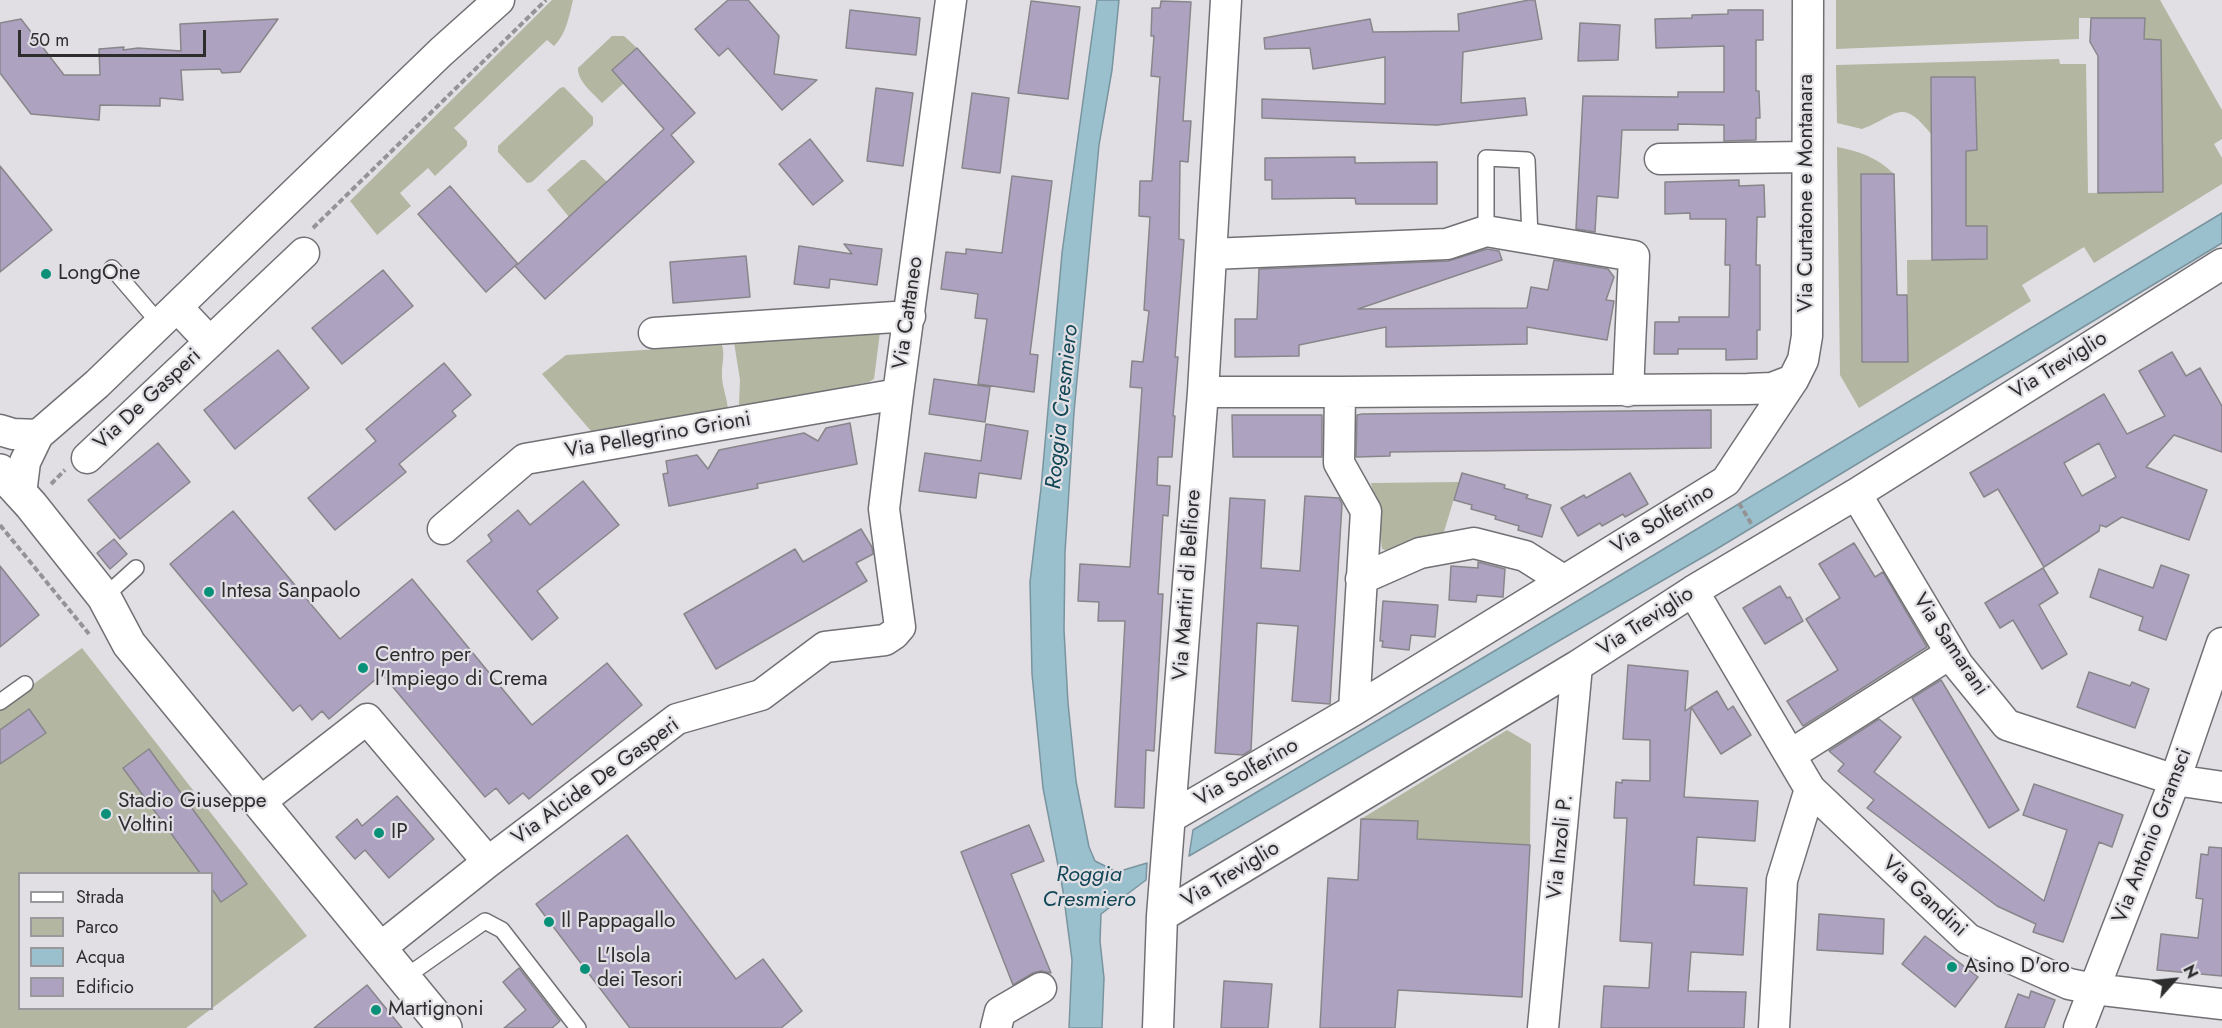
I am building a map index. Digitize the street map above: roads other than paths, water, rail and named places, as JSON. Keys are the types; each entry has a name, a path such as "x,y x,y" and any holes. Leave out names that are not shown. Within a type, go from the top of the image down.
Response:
{"street":[{"path":"7,489 25,462 38,435 97,384 168,315 470,11 499,0"},
{"name":"Via Cattaneo","path":"900,627 884,509 951,0"},
{"name":"Via Martiri di Belfiore","path":"1162,916 1203,392 1227,0"},
{"name":"Via Curtatone e Montanara","path":"1793,380 1803,360 1807,336 1807,1"},
{"path":"1660,159 1807,157"},
{"path":"1211,254 1447,244 1486,231 1634,256 1628,391"},
{"name":"Via De Gasperi","path":"87,458 304,253"},
{"name":"Via Treviglio","path":"1158,1028 1162,916 1577,666 1693,591 1856,494 2222,264"},
{"name":"Via De Gasperi","path":"168,315 210,342"},
{"path":"654,333 910,316"},
{"path":"1203,392 1628,391 1772,388 1793,380"},
{"name":"Via Solferino","path":"1171,817 1354,710 1726,481 1793,380"},
{"path":"1340,392 1340,464 1366,511 1354,710"},
{"name":"Via Pellegrino Grioni","path":"443,529 525,459 898,394"},
{"path":"0,430 13,434 38,435"},
{"path":"7,489 104,597 129,644"},
{"path":"7,489 92,614 129,644 380,948 438,1025"},
{"name":"Via Samarani","path":"1856,494 1958,665 2007,725 2175,780 2222,787"},
{"path":"1361,579 1420,553 1474,543 1525,556 1563,580"},
{"name":"Via Gandini","path":"1693,591 1810,789 1968,939 2069,984 2222,1004"},
{"name":"Via Alcide De Gasperi","path":"380,948 488,862 677,719 761,695 825,647 885,640 900,627"},
{"name":"Via Antonio Gramsci","path":"2079,1028 2175,780 2222,643"},
{"path":"1790,755 1951,653"},
{"name":"Via Inzoli P.","path":"1543,1028 1577,666"},
{"path":"260,802 367,718 488,862"},
{"path":"1774,1028 1782,880 1810,789"},
{"path":"996,1028 1000,1012 1041,988"}],"lane":[{"path":"1486,231 1486,158 1527,160 1530,238"},
{"path":"112,268 168,315"},
{"path":"104,597 136,568"},
{"path":"0,702 25,684"},
{"path":"404,978 484,921 502,930 578,1028"}],"water":[{"name":"Roggia Cresmiero","path":"1097,0 1119,0 1112,70 1099,145 1074,412 1065,552 1064,630 1068,703 1076,781 1089,847 1095,861 1117,872 1147,863 1146,880 1101,914 1100,941 1104,978 1102,1028 1069,1028 1072,960 1063,891 1043,788 1032,674 1030,582 1041,488 1062,253"},
{"path":"2222,213 2222,243 1715,550 1189,856 1193,830"}],"place":[{"name":"LongOne","path":"46,274"},
{"name":"Intesa Sanpaolo","path":"209,592"},
{"name":"Centro per l'Impiego di Crema","path":"363,668"},
{"name":"Stadio Giuseppe Voltini","path":"106,814"},
{"name":"IP","path":"379,833"},
{"name":"Il Pappagallo","path":"549,922"},
{"name":"Asino D'oro","path":"1952,967"},
{"name":"L'Isola dei Tesori","path":"585,969"},
{"name":"Martignoni","path":"376,1010"}]}
